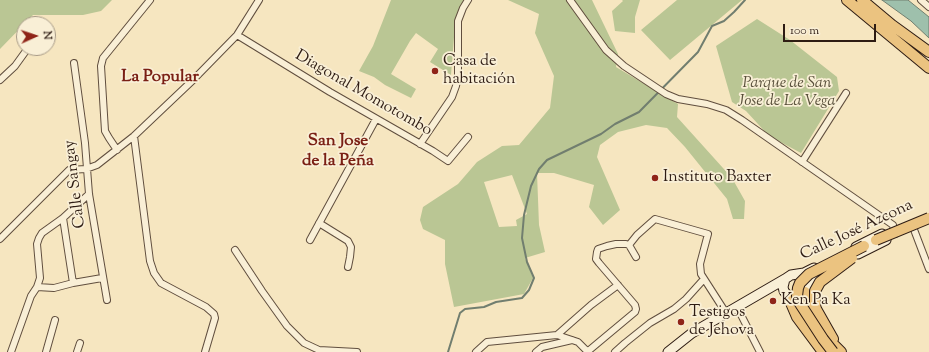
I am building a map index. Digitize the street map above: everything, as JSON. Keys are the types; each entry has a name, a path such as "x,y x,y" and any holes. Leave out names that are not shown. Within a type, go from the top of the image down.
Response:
{"main road":[{"path":"847,0 890,29 929,52"},
{"path":"862,0 929,68"},
{"path":"890,29 929,60"},
{"name":"Calle José Azcona","path":"806,290 811,282 840,263 929,214"},
{"path":"833,352 822,339 799,302 797,291 800,283 809,274 876,240 929,218"},
{"name":"Calle José Azcona","path":"797,275 895,232 929,221"},
{"path":"842,352 816,309 815,291 820,282 876,240"},
{"path":"668,352 692,333 791,275 797,275 805,280 807,306 830,341 842,352"},
{"path":"785,279 783,287 797,316 823,352"},
{"path":"769,289 787,295 791,298 799,298 806,290"}],"street":[{"path":"117,150 108,138 105,131 100,66 103,58 150,0"},
{"path":"0,239 68,170 86,169 97,165 134,136 196,77 237,35 259,0"},
{"path":"420,144 452,97 456,86 458,75 458,21 468,0"},
{"path":"570,0 606,50 624,66 664,93 678,99 707,104 726,110 881,216 892,225 895,232"},
{"path":"921,0 929,6"},
{"name":"Diagonal Momotombo","path":"237,35 449,161 468,137"},
{"path":"0,80 15,66 22,56"},
{"name":"Calle Sangay","path":"74,63 85,143 89,194 106,300"},
{"path":"802,162 846,93"},
{"path":"310,240 376,119"},
{"path":"134,136 150,261 154,273 161,283 206,307 214,314 215,318 205,352"},
{"path":"11,352 31,296 40,278 37,244 39,238 89,194"},
{"path":"63,218 73,283"},
{"path":"629,245 637,235 655,219 708,234 700,264 701,274 726,313"},
{"path":"319,223 348,240 350,247 348,267"},
{"path":"913,227 929,269"},
{"path":"476,352 487,342 557,335 578,342 588,352 635,312 635,305 596,259 598,249 616,244 629,245"},
{"path":"629,245 636,257"},
{"path":"235,250 287,326 304,344 319,350 357,352"},
{"path":"37,286 54,288 102,278"},
{"path":"614,352 650,323 686,300 704,279"},
{"path":"557,335 591,305 618,286"},
{"path":"737,307 760,352"},
{"path":"46,352 55,320"},
{"path":"536,352 542,347 573,340"},
{"path":"484,352 487,342"},
{"path":"77,352 80,343"}],"green space":[{"path":"0,0 112,0 101,11 83,15 16,16 16,33 0,49"},
{"path":"391,0 468,0 455,25 451,75 430,62 438,49 416,33 410,41 391,74 416,89 411,98 385,85 374,77 359,71 373,46"},
{"path":"508,0 592,0 618,54 616,67 678,104 677,117 732,178 745,201 744,219 733,219 727,199 685,147 667,128 646,125 618,132 600,145 597,157 620,210 603,225 589,207 594,185 554,173 537,173 539,225 545,252 525,258 533,278 524,294 454,307 445,264 445,240 423,229 420,220 423,207 458,184 477,162 502,146 519,145 550,108 554,76 535,33 539,14","holes":["512,175 527,214 516,220 517,226 499,227 484,182"]},
{"path":"622,0 640,0 635,17 635,33 615,31 612,11 623,1"},
{"path":"677,0 742,0 670,60 641,30"},
{"name":"Parque de San Jose de La Vega","path":"757,19 790,40 837,77 839,91 801,153 769,136 746,111 732,102 716,46"}],"shaded area":[{"path":"882,0 908,0 929,17 929,38 911,21"}],"waterway":[{"path":"448,352 460,313 465,309 484,307 496,302 522,298 529,290 534,278 527,262 522,238 524,215 531,186 539,169 547,160 601,134 615,124 639,112 698,52 712,26 724,21 745,0"}],"place":[{"name":"Casa de habitación","path":"435,71"},
{"name":"Instituto Baxter","path":"655,178"},
{"name":"Ken Pa Ka","path":"773,301"},
{"name":"Testigos de Jehova","path":"681,322"}],"district":[{"name":"La Popular","path":"160,78"},
{"name":"San Jose de la Peña","path":"338,152"}]}
